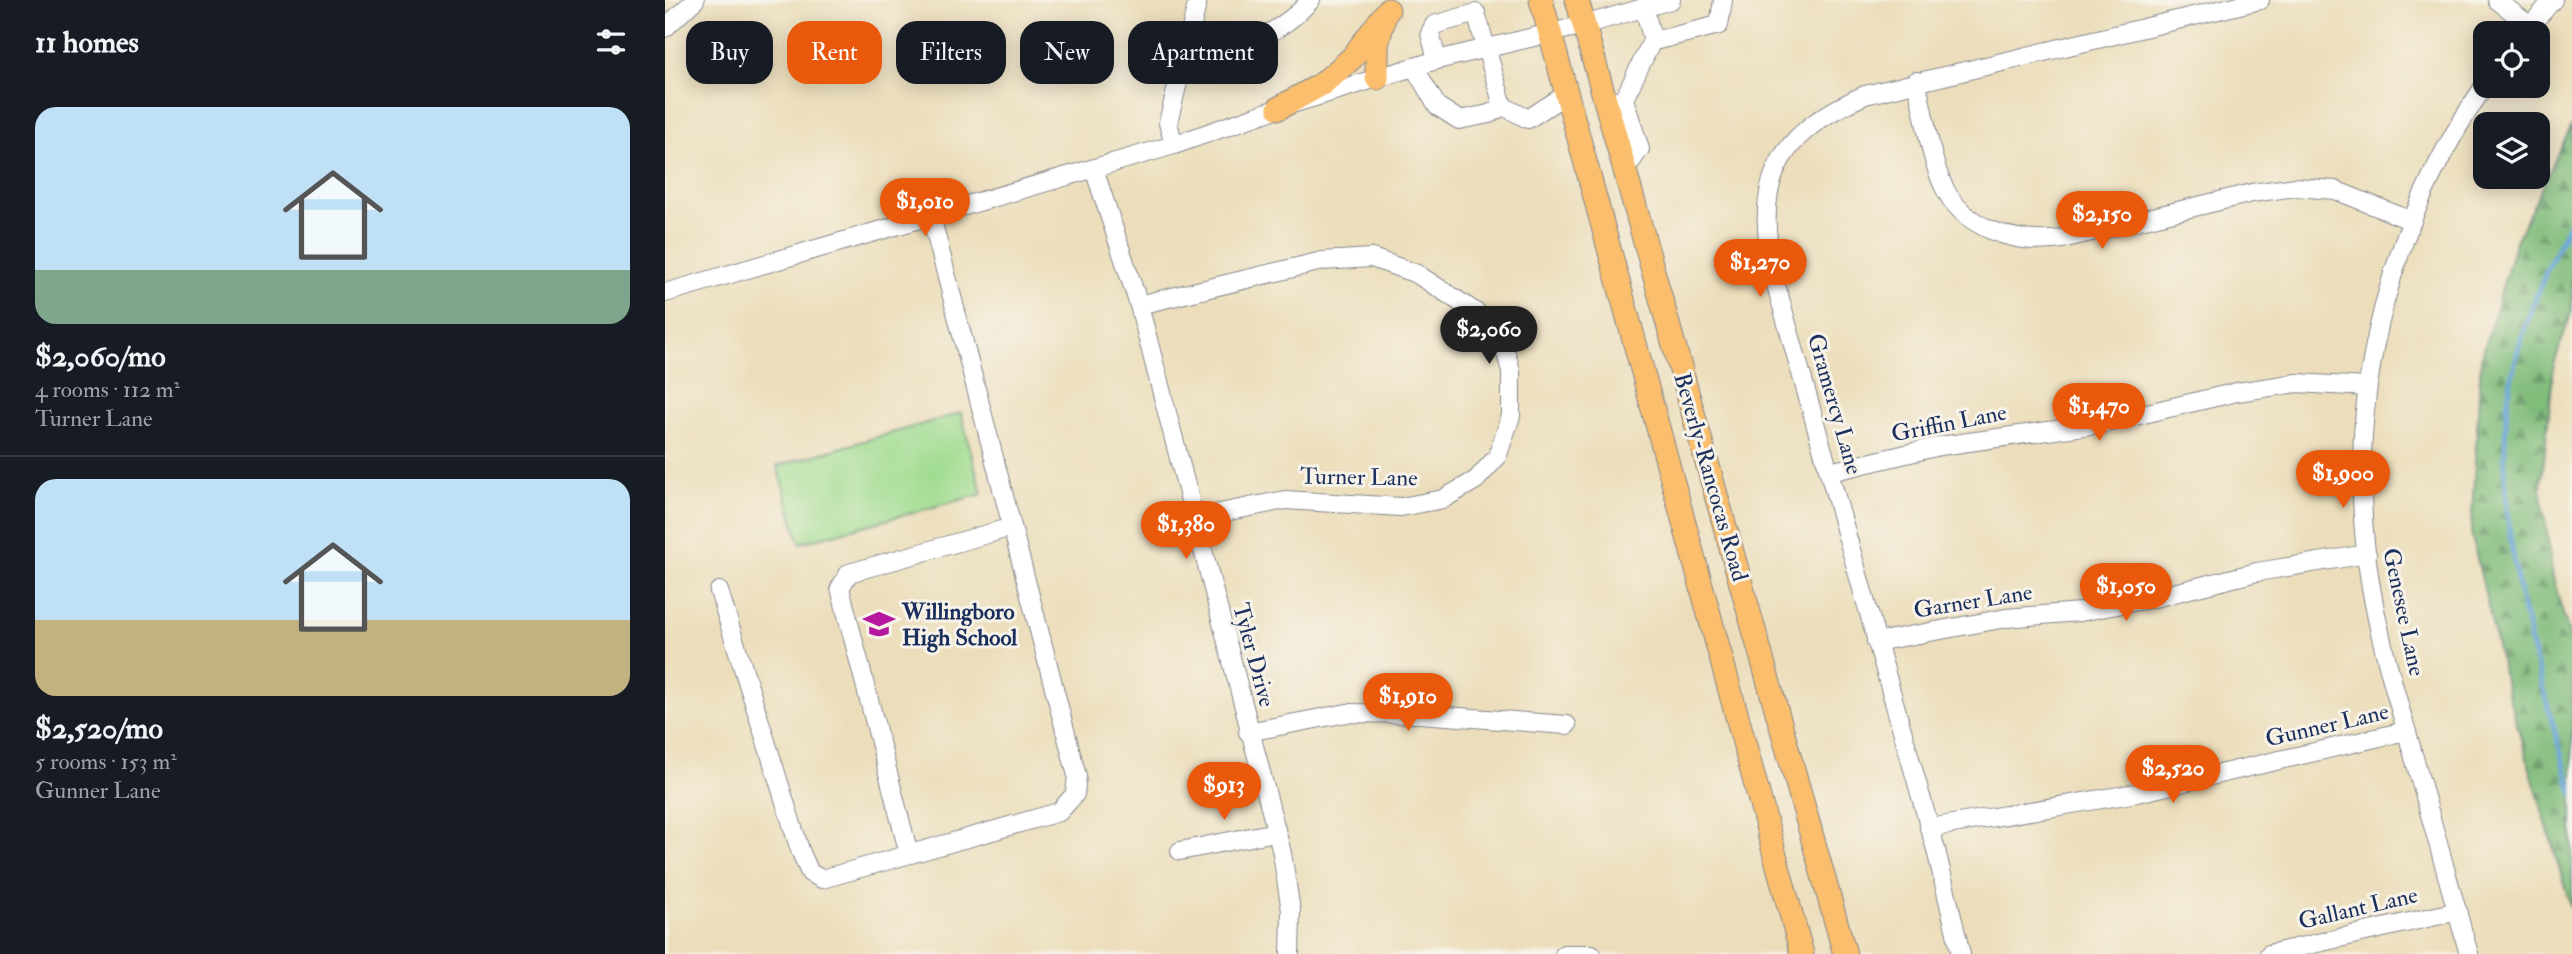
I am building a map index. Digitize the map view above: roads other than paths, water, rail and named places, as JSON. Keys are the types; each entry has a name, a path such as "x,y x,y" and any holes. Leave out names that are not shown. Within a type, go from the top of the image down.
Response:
{"main road":[{"name":"Beverly-Rancocas Road","path":"1541,0 1802,954"},
{"name":"Beverly-Rancocas Road","path":"1577,0 1584,26 1615,101 1625,170 1846,954"},
{"path":"1377,78 1377,45 1391,5"},
{"path":"1279,107 1322,83 1352,58 1391,5"}],"street":[{"path":"1193,21 1198,0"},
{"path":"1278,30 1311,0"},
{"path":"665,293 1174,145 1279,107 1437,60 1584,26 1671,0"},
{"path":"1653,38 1714,28 1721,20 1723,0"},
{"name":"Gramercy Lane","path":"1961,954 1929,828 1766,244 1765,209 1769,184 1776,165 1803,132 1822,117 1865,95 2260,0"},
{"path":"2497,0 2518,21"},
{"path":"2535,21 2553,0"},
{"path":"665,28 692,1"},
{"path":"1437,60 1430,33 1434,25 1480,6 1487,50 1503,106 1528,119 1568,93"},
{"path":"1615,101 1653,38 1644,7"},
{"path":"1414,67 1437,106 1459,120 1489,114 1503,106"},
{"path":"1916,81 1936,166 1945,189 1967,216 1999,235 2041,242 2062,239 2252,193 2296,187 2335,190 2412,221"},
{"path":"1174,145 1168,123 1177,84"},
{"name":"Genesee Lane","path":"2469,954 2379,630 2367,554 2362,489 2367,387 2378,323 2412,221 2448,147 2477,98"},
{"name":"Tyler Drive","path":"1094,169 1139,305 1289,882 1290,954"},
{"path":"719,591 800,850 810,873 822,879 1059,812 1075,794 1077,776 931,216"},
{"name":"Turner Lane","path":"1139,305 1322,261 1371,258 1417,274 1477,313 1504,350 1511,371 1511,415 1497,457 1476,480 1443,499 1423,505 1401,507 1285,500 1195,518"},
{"name":"Griffin Lane","path":"1830,472 1940,446 2105,423 2248,391 2297,383 2367,387"},
{"path":"909,854 840,587 849,573 1012,527"},
{"name":"Garner Lane","path":"1876,642 2006,618 2080,612 2154,598 2257,572 2367,554"},
{"path":"1248,732 1347,713 1490,718 1567,725"},
{"name":"Gunner Lane","path":"1929,828 2043,806 2137,793 2406,731"},
{"path":"1180,851 1276,832"},
{"name":"Gallant Lane","path":"2269,954 2458,911"},
{"path":"1564,954 1593,954"}],"waterway":[{"path":"2572,218 2540,286 2516,358 2507,408 2505,457 2507,506 2522,603 2572,793"}],"place":[{"name":"Willingboro High School","path":"879,624"}]}
